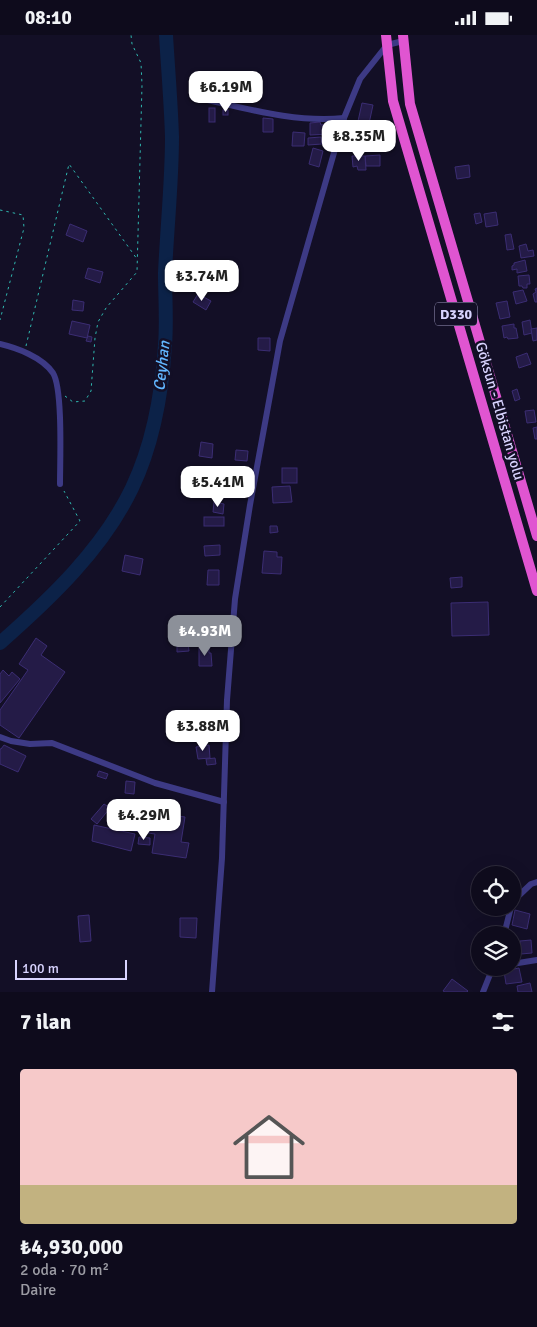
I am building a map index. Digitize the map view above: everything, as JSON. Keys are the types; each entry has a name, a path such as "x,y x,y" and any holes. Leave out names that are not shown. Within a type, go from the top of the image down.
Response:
{"highway":[{"name":"Göksun - Elbistan yolu","path":"403,38 410,104 537,536"},
{"name":"Göksun - Elbistan yolu","path":"386,40 393,101 537,591"}],"street":[{"path":"212,992 222,858 227,700 234,599 280,341 344,118 360,79 386,40 403,38"},
{"path":"203,99 284,115 327,120 344,118"},
{"path":"0,344 25,352 37,359 53,373 59,392 60,484"},
{"path":"0,737 20,743 52,743 155,783 224,802"},
{"path":"521,893 531,884 537,882"},
{"path":"521,963 537,960"},
{"path":"484,992 490,976"}],"path":[{"path":"59,392 74,402 85,401 91,391 98,322 106,308 137,272 142,85 141,63 132,44 131,35"},
{"path":"25,352 69,164 138,260"},
{"path":"0,209 23,215 24,228 0,320"},
{"path":"0,607 80,521 60,484"}],"building":[{"path":"362,103 373,105 364,147 353,144"},
{"path":"209,108 215,108 215,122 209,122"},
{"path":"223,110 228,110 228,115 223,115"},
{"path":"263,118 273,119 273,132 263,132"},
{"path":"320,122 321,125 329,124 330,134 310,135 310,123"},
{"path":"293,132 305,133 304,146 292,146"},
{"path":"321,137 322,144 308,145 308,138"},
{"path":"313,148 323,151 319,167 309,164"},
{"path":"380,155 380,166 366,166 365,156"},
{"path":"352,156 365,156 366,170 358,170 357,166 353,167"},
{"path":"469,165 470,177 457,179 455,167"},
{"path":"496,212 498,225 486,227 484,214"},
{"path":"480,213 482,222 476,224 474,214"},
{"path":"70,224 87,231 83,242 66,235"},
{"path":"511,234 514,249 507,250 505,235"},
{"path":"526,244 528,251 533,250 534,256 521,258 519,246"},
{"path":"525,260 527,271 517,273 517,269 512,270 514,263"},
{"path":"88,268 103,272 100,283 85,278"},
{"path":"529,275 530,284 527,284 527,288 519,286 518,276"},
{"path":"537,288 537,302 535,302 533,294"},
{"path":"523,290 527,301 516,304 513,292"},
{"path":"198,294 211,301 206,310 193,302"},
{"path":"73,300 84,302 83,311 72,310"},
{"path":"507,301 510,317 500,319 496,303"},
{"path":"530,320 532,333 524,335 522,322"},
{"path":"72,321 90,325 87,338 69,334"},
{"path":"514,324 518,338 504,338 502,326"},
{"path":"537,328 537,340 533,341 531,329"},
{"path":"88,336 92,337 91,342 86,341"},
{"path":"258,338 270,338 270,351 258,350"},
{"path":"527,353 531,364 519,368 516,357"},
{"path":"517,389 520,399 515,401 512,391"},
{"path":"534,410 536,422 527,423 525,411"},
{"path":"537,427 537,439 535,439 533,428"},
{"path":"201,442 213,444 212,458 199,456"},
{"path":"236,450 248,451 247,461 235,460"},
{"path":"282,468 297,468 297,483 282,483"},
{"path":"290,486 292,502 273,503 272,487"},
{"path":"214,502 224,504 223,514 213,512"},
{"path":"204,517 224,517 224,526 204,526"},
{"path":"270,526 277,526 278,532 270,533"},
{"path":"220,545 220,555 205,556 204,546"},
{"path":"264,551 277,552 277,557 282,557 281,574 262,573"},
{"path":"125,555 143,559 140,575 122,571"},
{"path":"208,570 219,570 219,585 207,585"},
{"path":"462,577 462,587 451,588 450,578"},
{"path":"488,602 489,635 452,636 451,603"},
{"path":"36,638 47,646 41,655 65,672 19,738 0,725 0,710 28,670 19,664"},
{"path":"188,643 189,651 177,652 177,644"},
{"path":"209,647 212,666 199,666 199,648"},
{"path":"3,670 9,676 12,672 20,679 0,703 0,674"},
{"path":"4,745 26,756 18,772 0,764 0,749"},
{"path":"209,745 210,758 198,759 196,747"},
{"path":"215,758 216,764 207,765 206,759"},
{"path":"99,771 108,774 106,779 97,776"},
{"path":"126,781 135,782 134,794 125,793"},
{"path":"104,804 110,808 97,824 91,819"},
{"path":"124,808 185,817 181,842 189,843 186,858 152,853 155,834 120,829"},
{"path":"94,825 135,834 131,851 92,841"},
{"path":"139,837 150,838 150,845 138,844"},
{"path":"521,912 530,914 527,929 512,925 514,916 521,916"},
{"path":"89,915 91,941 80,942 78,916"},
{"path":"180,918 197,918 196,938 180,937"},
{"path":"531,940 532,953 521,954 521,941"},
{"path":"505,976 521,976 522,982 506,984"},
{"path":"452,979 468,991 443,991"},
{"path":"530,983 532,992 518,992 517,986"}],"waterway":[{"name":"Ceyhan","path":"0,643 56,591 106,532 132,488 151,436 162,381 166,336 165,273 172,137 166,35"}]}
